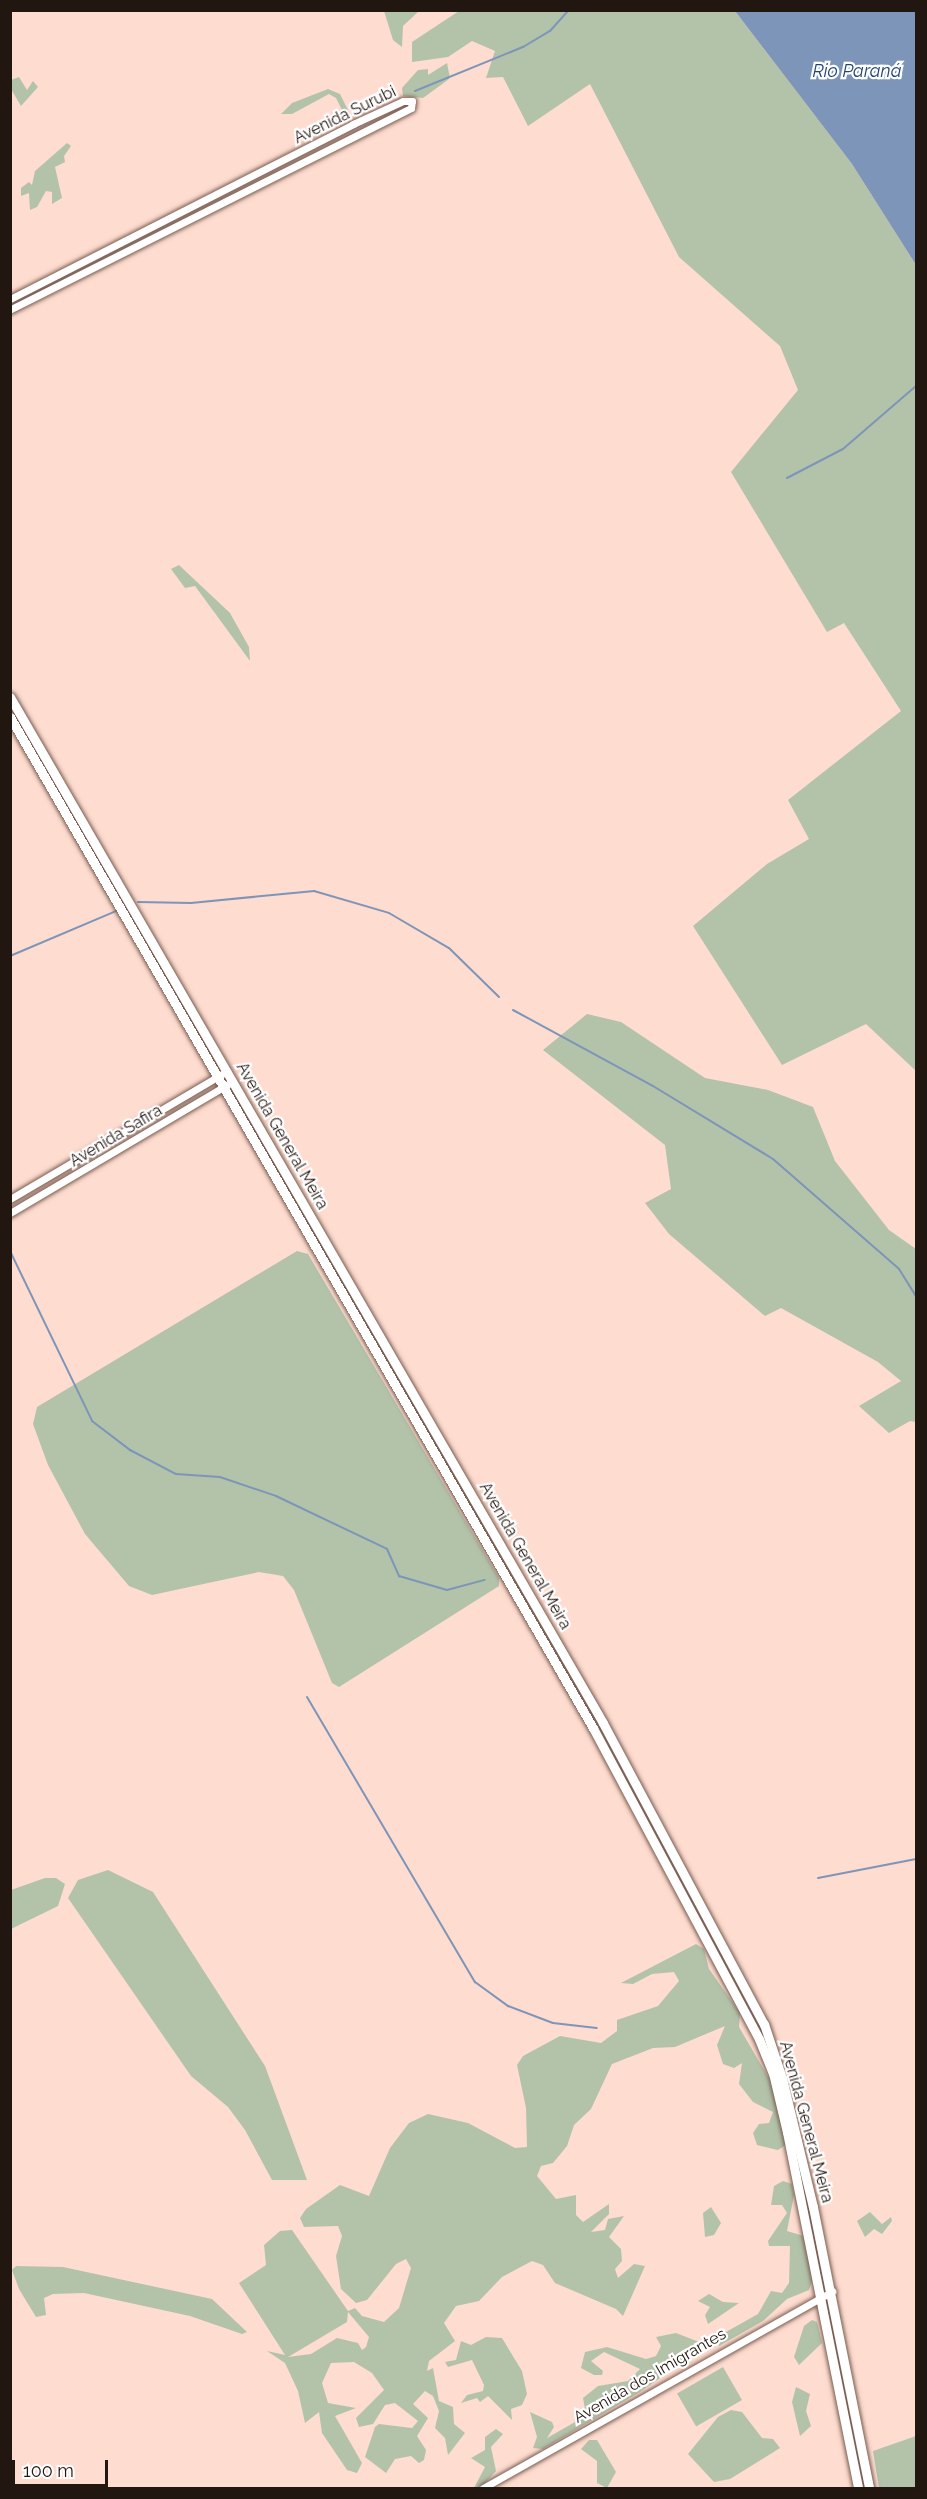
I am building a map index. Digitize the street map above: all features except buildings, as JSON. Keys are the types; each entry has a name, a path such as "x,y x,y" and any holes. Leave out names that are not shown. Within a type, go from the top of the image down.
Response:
{"main road":[{"name":"Avenida General Meira","path":"10,697 223,1074"},
{"name":"Avenida General Meira","path":"10,717 321,1234 603,1723 764,2024 782,2078 813,2207 832,2291 869,2488"},
{"name":"Avenida General Meira","path":"229,1084 311,1240 593,1728 663,1858 773,2073 803,2209 858,2488"},
{"path":"311,1240 321,1234"},
{"path":"593,1728 603,1723"},
{"path":"663,1858 674,1852"},
{"path":"803,2209 813,2207"},
{"path":"845,2429 858,2426"}],"street":[{"name":"Avenida Surubi","path":"10,299 353,124 403,101 412,101 411,108 10,310"},
{"name":"Avenida Safira","path":"10,1199 223,1074"},
{"name":"Avenida Safira","path":"10,1213 229,1084"},
{"name":"Avenida dos Imigrantes","path":"483,2488 832,2291"}],"green space":[{"path":"384,11 419,11 403,26 402,47 393,40"},
{"path":"459,11 735,11 852,164 916,265 916,1071 866,1024 782,1065 693,926 767,864 809,839 788,800 901,711 844,623 827,632 731,472 798,390 780,346 679,257 590,84 528,126 503,77 486,78 495,51 472,41 448,57 412,62 412,42"},
{"path":"447,63 450,78 445,82 423,98 403,96 402,88 418,70 428,69 428,75"},
{"path":"19,77 27,90 33,81 38,87 21,106 11,89 11,80"},
{"path":"328,89 340,94 350,114 344,114 336,98 329,94 292,114 281,114 292,103"},
{"path":"67,143 71,146 64,156 65,162 55,167 62,198 52,204 52,192 46,191 37,207 30,210 29,193 21,196 21,188 29,182 32,185 35,171"},
{"path":"179,565 230,613 249,647 250,661 195,586 185,588 171,569"},
{"path":"587,1014 621,1022 705,1078 768,1090 813,1107 835,1161 889,1230 916,1249 916,1422 910,1421 889,1433 859,1406 901,1381 878,1362 781,1308 765,1316 669,1234 645,1203 671,1189 665,1145 543,1050"},
{"path":"297,1251 308,1254 499,1578 499,1586 339,1687 332,1683 294,1590 283,1576 259,1572 152,1595 129,1586 85,1534 48,1465 33,1424 37,1407"},
{"path":"108,1870 153,1892 265,2066 307,2180 272,2180 245,2130 228,2107 191,2076 68,1898 78,1880"},
{"path":"45,1878 56,1878 65,1884 58,1906 11,1929 11,1890"},
{"path":"696,1944 704,1949 709,1969 740,2013 739,2027 771,2082 787,2144 778,2150 757,2145 753,2133 759,2124 769,2123 773,2112 753,2102 739,2084 742,2063 734,2068 723,2064 717,2045 725,2026 675,2047 653,2048 612,2064 591,2109 574,2125 567,2146 553,2163 541,2166 537,2176 556,2199 576,2195 576,2215 583,2222 609,2204 609,2214 591,2232 605,2230 608,2219 624,2216 609,2237 621,2249 622,2261 615,2269 618,2278 634,2264 645,2266 623,2316 616,2309 555,2283 543,2265 532,2261 502,2277 479,2301 456,2306 444,2323 455,2341 429,2361 427,2371 433,2368 439,2401 453,2407 454,2424 465,2433 448,2455 445,2438 435,2428 439,2411 433,2396 425,2391 413,2404 428,2418 417,2436 426,2450 424,2460 419,2463 411,2456 395,2459 386,2473 365,2457 375,2427 379,2424 412,2428 418,2421 395,2403 385,2405 373,2424 359,2427 356,2418 384,2390 372,2373 354,2362 331,2363 322,2383 328,2403 356,2408 335,2416 362,2463 357,2473 347,2470 322,2433 319,2412 305,2423 298,2391 285,2363 267,2351 285,2355 239,2283 266,2265 264,2245 280,2231 292,2230 348,2311 355,2308 362,2316 384,2322 399,2308 411,2268 406,2259 396,2264 367,2300 356,2303 341,2289 336,2256 342,2236 338,2226 304,2227 300,2218 306,2209 340,2185 369,2196 390,2148 409,2123 428,2114 468,2123 515,2148 527,2147 526,2108 517,2065 523,2056 560,2036 601,2043 617,2031 617,2020 658,2006 679,1981 674,1972 652,1974 633,1984 621,1983","holes":["348,2312 369,2337 366,2347 362,2350 358,2343 337,2338 311,2354 288,2357 347,2322"]},
{"path":"783,2181 792,2184 794,2195 787,2231 807,2237 814,2275 809,2290 787,2299 763,2321 719,2346 717,2337 758,2314 771,2291 782,2293 789,2283 790,2246 769,2246 768,2241 787,2213 782,2205 771,2205 774,2186"},
{"path":"711,2207 721,2223 714,2235 705,2237 703,2213"},
{"path":"870,2212 882,2224 891,2217 892,2221 882,2234 874,2229 865,2237 857,2221"},
{"path":"16,2266 63,2267 212,2299 247,2332 242,2334 190,2316 84,2293 53,2294 44,2298 46,2315 36,2317 19,2289 12,2270"},
{"path":"709,2294 723,2302 739,2303 708,2324 705,2315 710,2307 698,2301"},
{"path":"812,2320 817,2322 822,2343 799,2365 794,2357 804,2326"},
{"path":"676,2333 707,2345 640,2392 543,2449 533,2448 537,2437 530,2412 552,2422 554,2427 547,2438 575,2422 585,2409 583,2398 598,2386 628,2381 640,2369 604,2352 591,2361 603,2371 602,2375 594,2375 581,2368 585,2352 607,2347 646,2359 656,2356 661,2346 656,2337"},
{"path":"486,2337 502,2338 522,2371 527,2394 522,2405 511,2409 512,2420 488,2396 480,2402 477,2398 461,2403 467,2395 483,2391 484,2385 472,2360 448,2367 445,2362 456,2360 461,2341 471,2345"},
{"path":"723,2367 742,2400 696,2426 677,2394"},
{"path":"796,2387 810,2394 806,2411 811,2426 800,2436 792,2402"},
{"path":"731,2410 742,2412 762,2438 773,2439 780,2448 730,2479 714,2482 688,2454 718,2417"},
{"path":"496,2429 503,2434 491,2447 496,2471 481,2488 474,2488 485,2467 471,2458 485,2450 485,2437"},
{"path":"916,2436 916,2488 879,2488 873,2451"},
{"path":"589,2440 597,2440 616,2472 607,2488 597,2483 597,2461 581,2449"}],"water":[{"name":"Rio Paraná","path":"735,11 916,11 916,265 852,164"}],"waterway":[{"path":"415,91 523,47 550,31 569,10"},
{"path":"787,478 843,449 916,386"},
{"path":"138,902 191,903 314,891 389,913 449,948 499,997"},
{"path":"10,956 116,911"},
{"path":"513,1010 653,1086 773,1159 899,1269 916,1296"},
{"path":"10,1251 92,1421 130,1450 176,1474 220,1477 276,1496 387,1549 399,1576 447,1590 485,1580"},
{"path":"307,1697 475,1982 508,2006 553,2023 597,2028"},
{"path":"818,1878 916,1859"}]}
